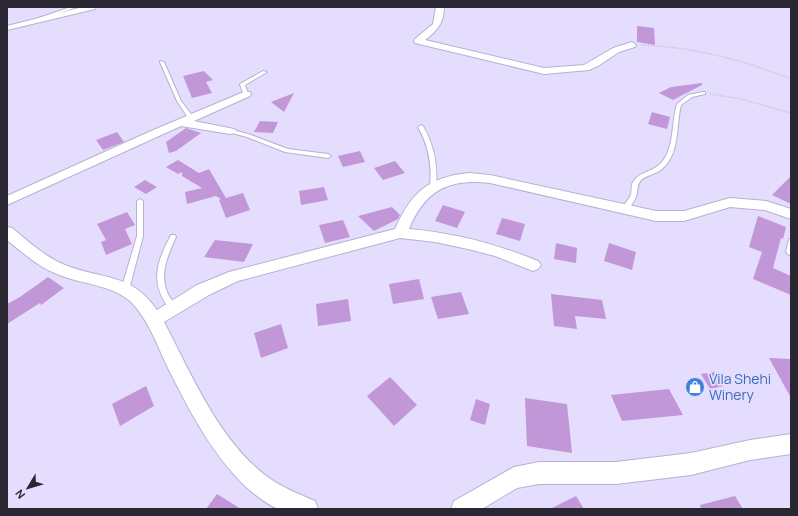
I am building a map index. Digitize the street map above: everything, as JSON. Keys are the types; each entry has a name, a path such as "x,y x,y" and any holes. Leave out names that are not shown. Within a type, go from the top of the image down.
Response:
{"street":[{"path":"7,28 92,7"},
{"path":"440,7 438,24 433,30 418,41 544,72 586,68 595,64 616,50 632,45"},
{"path":"7,201 178,123 246,94"},
{"path":"178,123 230,131"},
{"path":"400,233 414,205 422,195 433,187 452,179 478,177 572,196 656,216 684,216 730,202 766,206 791,214"},
{"path":"7,232 37,256 66,272 117,285 137,297 154,320 202,414 222,444 249,475 272,493 296,506 307,509"},
{"path":"154,320 172,308 217,283 248,271 400,233 424,235 467,242 489,248 533,265"},
{"path":"462,509 514,478 539,473 616,473 691,464 750,450 791,444"}],"lane":[{"path":"23,24 46,14 75,7"},
{"path":"162,62 179,101 192,118"},
{"path":"246,94 242,85 265,72"},
{"path":"624,209 634,194 635,183 638,179 655,171 662,166 668,158 673,147 679,104 690,96 704,94"},
{"path":"421,127 432,150 434,166 433,187"},
{"path":"230,131 249,136 287,151 328,156"},
{"path":"125,290 140,236 140,201"},
{"path":"172,308 160,287 159,274 162,262 173,237"},
{"path":"789,252 791,241"}],"path":[{"path":"632,45 653,45 720,56 766,69 791,79"},
{"path":"704,94 742,98 763,103 791,113"}],"building":[{"path":"637,26 654,28 655,45 637,42"},
{"path":"204,71 213,80 206,82 212,93 192,98 183,76"},
{"path":"702,83 702,85 673,100 659,93 671,87"},
{"path":"294,93 284,112 271,102"},
{"path":"652,112 670,117 667,129 648,124"},
{"path":"260,121 278,122 273,133 254,132"},
{"path":"186,128 201,133 176,151 169,153 166,142"},
{"path":"117,132 124,142 103,150 96,140"},
{"path":"360,151 365,162 343,167 338,156"},
{"path":"178,160 199,173 209,169 226,198 243,193 250,210 226,218 219,200 221,199 216,196 187,204 185,192 202,188 182,176 182,172 178,174 166,167"},
{"path":"395,161 405,173 383,180 374,168"},
{"path":"791,176 791,204 772,195"},
{"path":"145,180 157,187 146,194 134,187"},
{"path":"324,187 328,200 301,205 299,191"},
{"path":"443,205 465,212 457,228 435,221"},
{"path":"392,207 400,215 398,219 374,231 358,216"},
{"path":"127,212 135,225 125,229 132,244 106,255 101,242 106,240 97,224"},
{"path":"758,216 786,227 783,239 781,238 773,268 791,276 791,295 753,279 762,252 749,247"},
{"path":"502,218 525,224 520,241 496,234"},
{"path":"343,220 350,237 325,243 319,225"},
{"path":"215,240 253,244 244,262 204,257"},
{"path":"556,243 577,248 576,263 554,259"},
{"path":"609,243 636,252 632,270 604,261"},
{"path":"48,277 64,288 41,305 40,303 7,324 7,304 20,297"},
{"path":"419,279 424,299 393,304 389,284"},
{"path":"461,292 469,314 438,319 431,297"},
{"path":"551,294 602,300 606,319 575,316 577,329 554,326"},
{"path":"348,299 351,321 318,326 316,304"},
{"path":"281,324 288,348 261,358 254,333"},
{"path":"769,358 791,359 791,398"},
{"path":"714,372 724,386 710,389 701,374"},
{"path":"390,377 417,405 394,426 367,396"},
{"path":"146,386 154,406 120,426 112,404"},
{"path":"669,389 683,415 622,421 611,395"},
{"path":"525,398 567,404 572,453 527,446"},
{"path":"476,399 490,404 485,425 470,420"},
{"path":"217,494 241,509 206,509"},
{"path":"576,496 584,509 550,509"},
{"path":"735,496 743,509 701,509 700,505"}],"place":[{"name":"Vila Shehi Winery","path":"695,387"}]}
